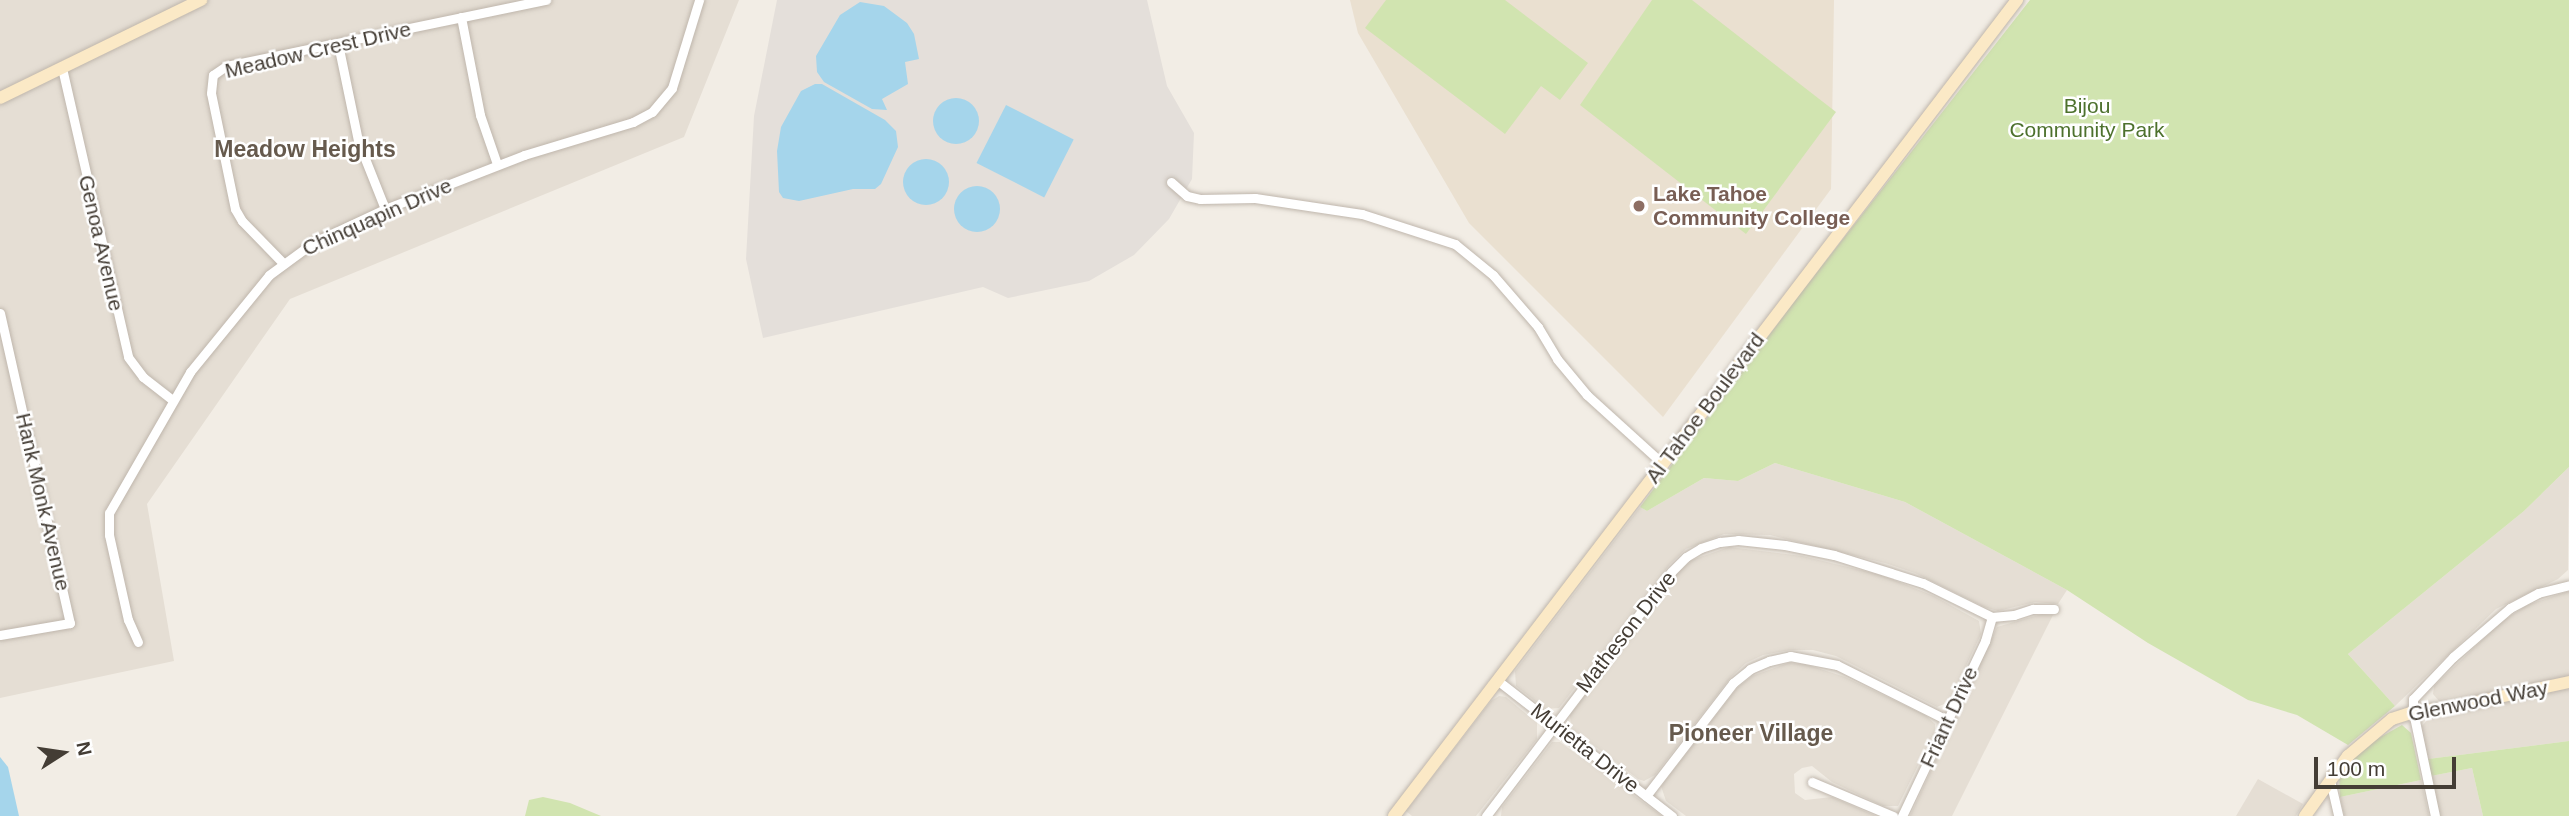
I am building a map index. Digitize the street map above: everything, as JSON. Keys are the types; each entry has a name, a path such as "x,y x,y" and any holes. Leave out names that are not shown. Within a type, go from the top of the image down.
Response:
{"main road":[{"path":"0,98 201,0"},
{"name":"Al Tahoe Boulevard","path":"1394,816 2010,2"},
{"name":"Glenwood Way","path":"2305,816 2348,755 2381,727 2413,712 2448,708 2569,682"}],"street":[{"name":"Meadow Crest Drive","path":"282,262 242,221 235,209 209,83 213,75 226,66 546,0"},
{"name":"Chinquapin Drive","path":"138,642 128,620 108,535 109,513 172,400 210,346 282,262 314,242 385,209 497,164 633,122 652,112 672,88 699,0"},
{"path":"461,17 480,115 497,164"},
{"path":"338,44 358,141 385,209"},
{"name":"Genoa Avenue","path":"62,68 124,343 135,369 172,400"},
{"path":"1171,182 1187,196 1200,199 1255,198 1362,214 1455,244 1493,275 1529,317 1557,359 1587,395 1663,464"},
{"name":"Hank Monk Avenue","path":"0,313 70,622 0,635"},
{"name":"Matheson Drive","path":"1486,816 1671,572 1686,557 1720,542 1785,545 1871,565 1923,583 1992,617"},
{"path":"2435,816 2413,712 2417,694 2496,619 2526,599 2569,585"},
{"path":"1992,617 2014,615 2033,608 2054,609"},
{"name":"Friant Drive","path":"1902,816 1985,641 1992,617"},
{"path":"1646,796 1733,683 1769,661 1790,656 1837,664 1947,720"},
{"name":"Murietta Drive","path":"1497,680 1672,816"},
{"path":"2330,778 2338,816"},
{"path":"1812,782 1893,816"}],"shaded area":[{"path":"0,0 739,0 684,137 290,299 147,504 174,661 0,698"},
{"path":"777,0 1147,0 1167,86 1194,133 1192,179 1169,219 1134,255 1089,281 1008,298 983,287 763,338 746,259 754,116"},
{"name":"Lake Tahoe Community College","path":"1350,0 1834,0 1831,189 1663,417 1469,223 1358,33"},
{"path":"1775,463 1905,502 2067,590 2058,604 2035,602 1998,611 1984,607 1915,573 1885,563 1770,535 1724,534 1686,549 1670,564 1559,708 1545,709 1516,686 1515,671 1640,507 1647,511 1704,478 1738,481"},
{"path":"2569,467 2568,570 2558,579 2496,609 2395,706 2348,654 2524,511"},
{"path":"1729,547 1802,556 1881,575 1934,596 1979,621 1981,634 1949,702 1937,707 1836,656 1813,650 1790,650 1763,655 1746,663 1731,677 1655,775 1644,781 1638,779 1571,728 1570,715 1674,576 1692,560"},
{"path":"2569,591 2569,676 2451,701 2439,701 2433,694 2434,686 2501,622 2527,605"},
{"path":"2042,614 2053,615 1952,816 1910,816 1997,627"},
{"path":"1788,663 1805,664 1845,677 1925,715 1935,724 1935,731 1898,806 1883,806 1832,782 1812,766 1802,768 1794,774 1795,793 1805,800 1832,797 1876,816 1686,816 1666,801 1661,786 1737,688 1752,676"},
{"path":"2569,688 2569,741 2428,759 2421,727 2429,718"},
{"path":"1499,696 1506,697 1537,723 1537,739 1476,816 1412,816 1406,811 1491,701"},
{"path":"1552,742 1560,742 1662,816 1501,816 1502,807"},
{"path":"2472,768 2483,816 2440,816 2431,776"},
{"path":"2258,779 2303,804 2296,816 2236,816"},
{"path":"2421,780 2429,816 2344,816 2340,797"}],"green space":[{"path":"1386,0 1505,0 1588,63 1560,100 1541,86 1505,134 1365,28"},
{"path":"1652,0 1692,0 1836,112 1746,234 1580,105"},
{"name":"Bijou Community Park","path":"2030,0 2569,0 2569,467 2524,511 2348,654 2395,706 2348,745 2297,715 2248,700 2148,643 2067,590 1905,502 1775,463 1738,481 1704,478 1647,511 1640,507 1800,294"},
{"path":"2402,725 2411,733 2421,780 2340,797 2339,774 2368,744"},
{"path":"2569,741 2569,816 2483,816 2472,768 2431,776 2428,759"},
{"path":"543,797 570,803 601,816 525,816 529,800"}],"water":[{"path":"860,2 884,6 907,23 914,34 919,59 905,62 908,84 882,99 887,110 872,109 824,82 817,72 816,56 840,15"},
{"path":"815,84 822,84 885,120 896,131 898,147 881,184 875,189 853,189 799,201 783,198 779,192 777,151 781,127 801,91"},
{"path":"956,98 972,105 979,121 972,137 956,144 940,137 933,121 940,105"},
{"path":"1006,105 1074,140 1044,197 976,163"},
{"path":"926,159 942,166 949,182 942,198 926,205 910,198 903,182 910,166"},
{"path":"977,186 993,193 1000,209 993,225 977,232 961,225 954,209 961,193"},
{"path":"0,757 8,767 19,816 0,816"}],"place":[{"name":"Lake Tahoe Community College","path":"1639,206"}],"district":[{"name":"Meadow Heights","path":"305,149"},
{"name":"Pioneer Village","path":"1751,733"}]}
